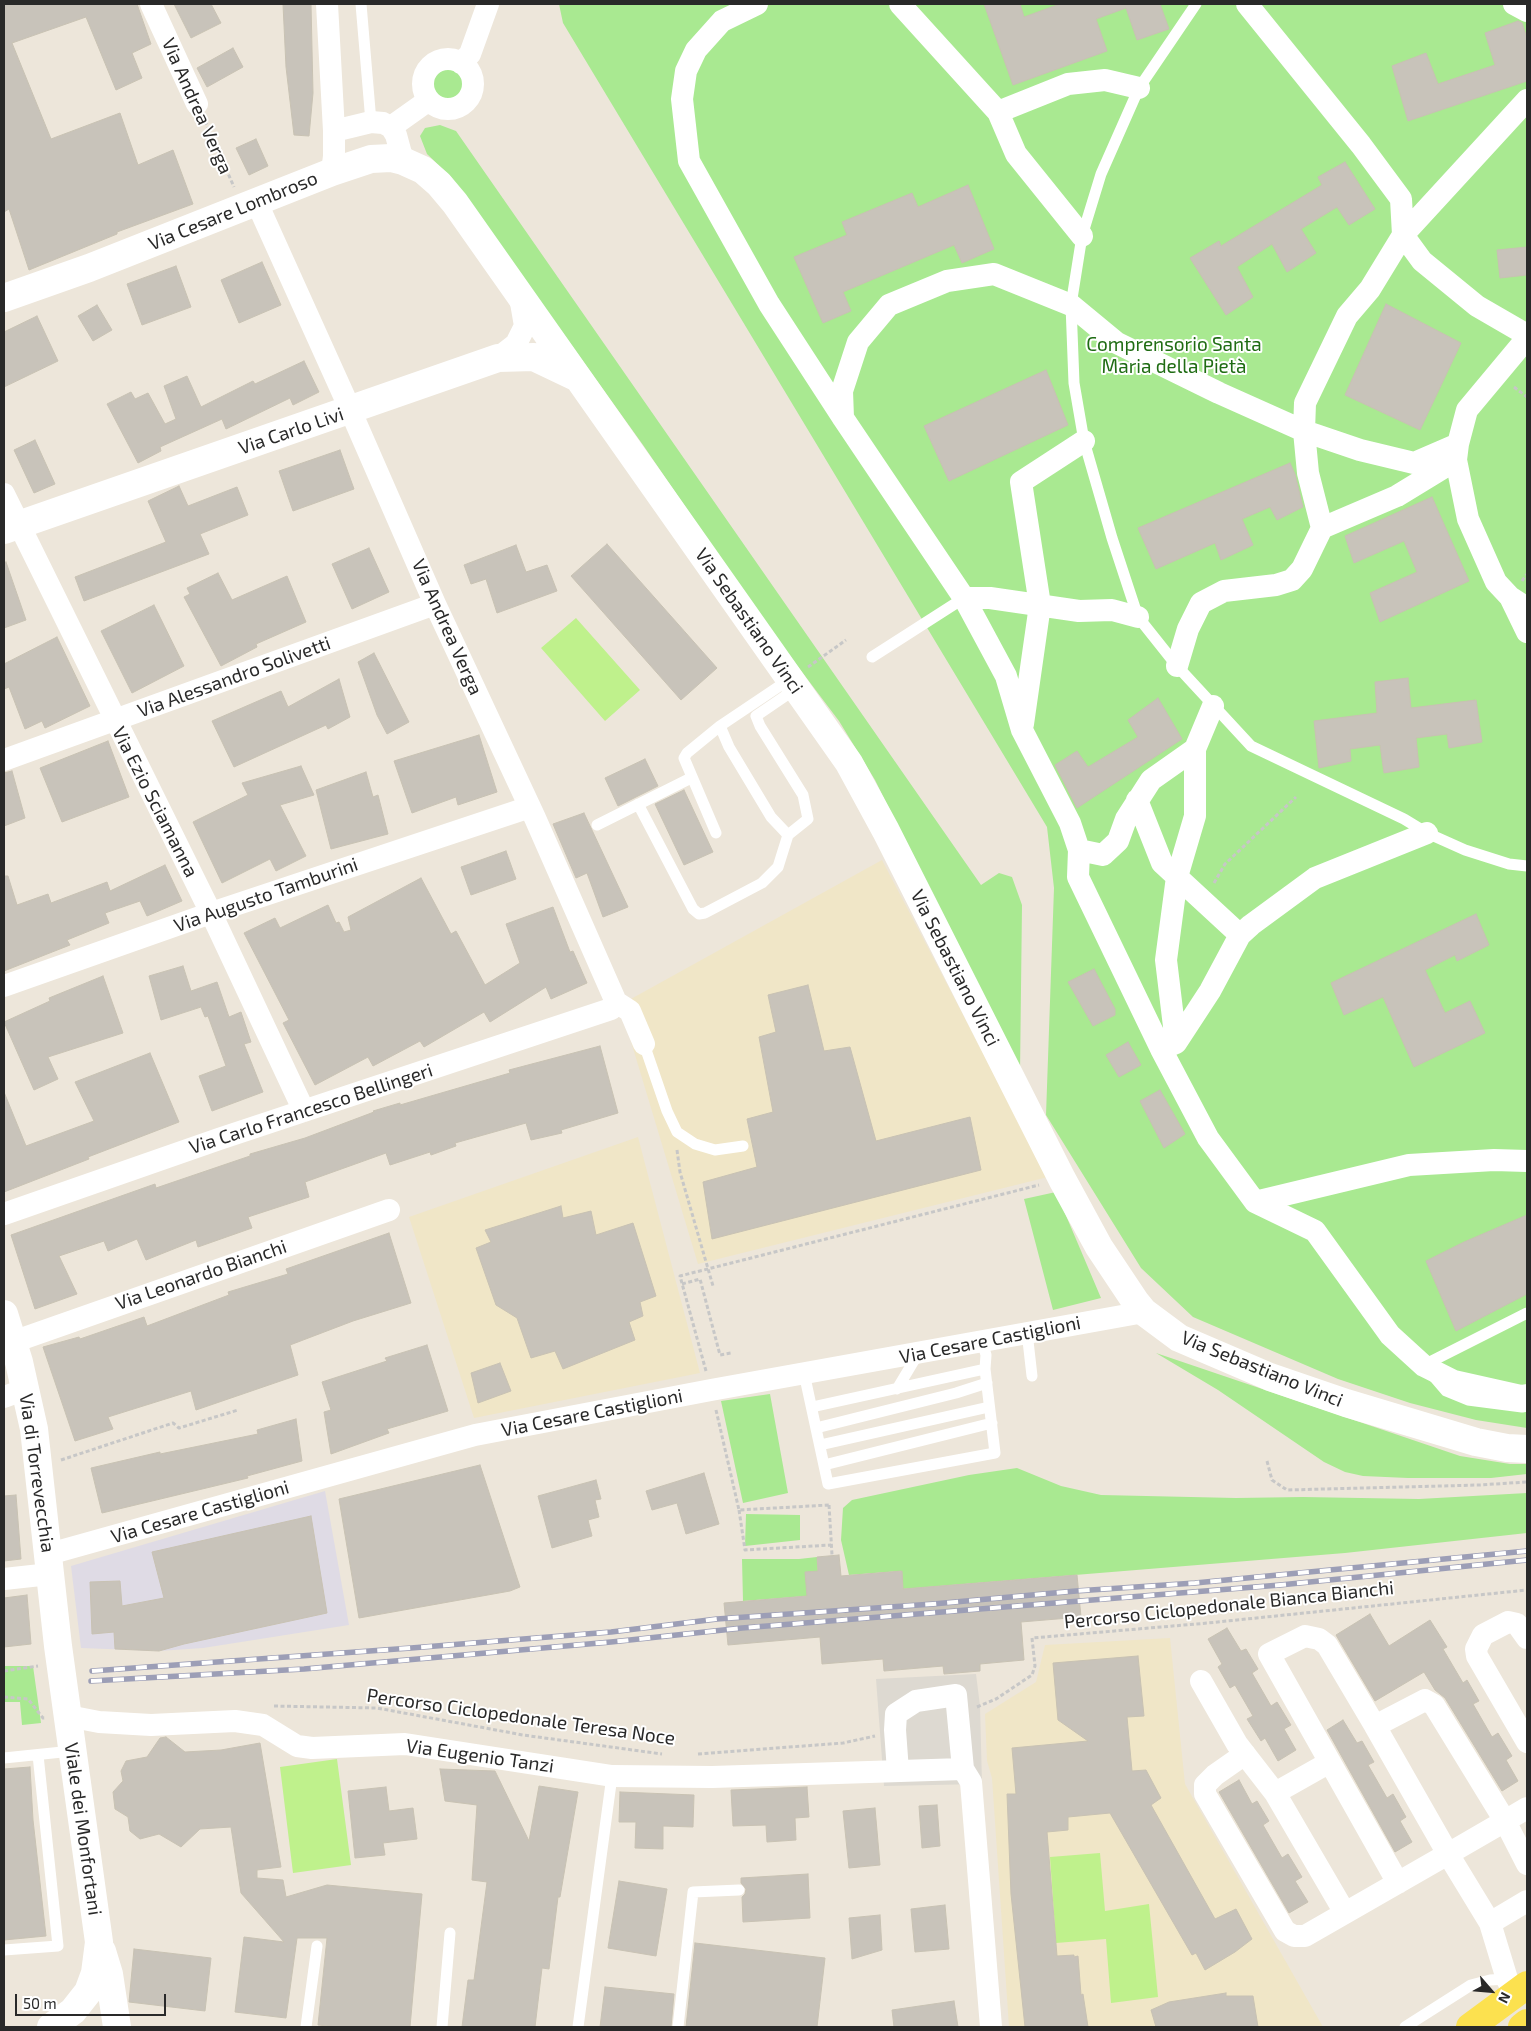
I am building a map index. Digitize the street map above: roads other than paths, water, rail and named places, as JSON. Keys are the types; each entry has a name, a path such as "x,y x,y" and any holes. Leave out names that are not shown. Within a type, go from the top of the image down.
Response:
{"main road":[{"path":"1470,2027 1516,1986"},
{"path":"1522,2027 1527,2023"}],"street":[{"name":"Via Andrea Verga","path":"151,4 197,104"},
{"name":"Via Cesare Lombroso","path":"4,298 88,268 332,172 334,131 327,4"},
{"path":"461,63 470,54 488,4"},
{"path":"758,4 722,21 696,50 686,71 682,99 689,161 769,304 964,598 1006,676 1022,730 1070,823 1079,850 1078,877 1168,1046 1208,1138 1255,1202 1314,1231 1390,1335 1424,1366 1454,1381 1520,1396 1527,1395"},
{"path":"900,4 998,112 1016,154 1082,236"},
{"path":"1247,4 1361,145 1401,199 1402,235 1422,262 1470,301 1527,336 1467,410 1457,452 1468,519 1496,582 1519,603 1527,632"},
{"path":"1514,4 1527,11"},
{"path":"452,60 461,63 469,70 473,89 467,101 461,106 446,110 436,106 429,100 423,87 424,78 436,62 452,60"},
{"path":"998,112 1068,84 1105,80 1139,88"},
{"path":"334,131 381,124 429,100"},
{"path":"1177,666 1188,629 1201,603 1224,591 1292,580 1302,569 1322,528 1308,473 1304,431 1305,403 1347,316 1370,289 1402,235 1527,100"},
{"path":"381,124 396,135 403,160"},
{"name":"Via Sebastiano Vinci","path":"332,172 376,158 403,160 423,170 448,194 520,294 849,763 886,831 1062,1179 1104,1254 1128,1292 1144,1312 1166,1330 1186,1342 1270,1377 1346,1403 1452,1435 1507,1448 1527,1449"},
{"name":"Via Andrea Verga","path":"250,205 351,411 435,604 530,807 616,1002 630,1011 644,1044"},
{"path":"843,418 842,391 858,342 889,304 947,281 994,274 1071,305 1117,343 1219,393 1304,431 1360,450 1414,463 1457,452"},
{"name":"Via Sebastiano Vinci","path":"498,358 516,344 525,326 520,294"},
{"name":"Via Carlo Livi","path":"12,528 498,358 534,356 578,378"},
{"path":"1022,730 1040,605 1021,482 1084,442"},
{"path":"1322,528 1397,496 1457,452"},
{"name":"Via Ezio Sciamanna","path":"4,494 12,528 114,721 211,914 304,1111"},
{"path":"964,598 990,598 1079,611 1112,610 1138,617"},
{"name":"Via Alessandro Solivetti","path":"4,760 435,604"},
{"path":"1168,1046 1166,960 1178,877 1195,816 1195,749 1213,706"},
{"path":"1079,850 1103,854 1118,841 1126,820 1151,780 1195,749"},
{"path":"1137,800 1162,863 1240,936"},
{"name":"Via Augusto Tamburini","path":"4,986 530,807"},
{"path":"1168,1046 1210,991 1240,936 1251,925 1315,878 1427,833"},
{"name":"Via Carlo Francesco Bellingeri","path":"4,1214 304,1111 611,1009 616,1002"},
{"path":"1255,1202 1409,1165 1494,1160 1527,1161"},
{"name":"Via Leonardo Bianchi","path":"13,1342 389,1210"},
{"name":"Via Cesare Castiglioni","path":"50,1564 455,1440 1027,1332 1144,1312"},
{"name":"Via di Torrevecchia","path":"4,1314 13,1342 15,1393 34,1429 68,1716"},
{"name":"Via di Torrevecchia","path":"4,1579 50,1564"},
{"path":"1527,1638 1517,1624 1508,1622 1483,1635 1476,1649 1477,1656 1527,1742"},
{"path":"1398,1883 1269,1654 1305,1636 1319,1639 1327,1645 1490,1923 1516,1986"},
{"path":"1201,1681 1237,1744 1275,1793 1345,1913"},
{"path":"898,1771 895,1730 896,1714 916,1701 956,1695 963,1769 971,1782 991,2027"},
{"path":"1375,1726 1425,1700 1434,1704 1505,1821 1527,1864"},
{"name":"Via Eugenio Tanzi","path":"68,1716 99,1722 151,1726 236,1721 262,1725 297,1746 312,1748 405,1744 612,1776 712,1777 963,1769"},
{"name":"Viale dei Monfortani","path":"68,1716 99,1942 109,1974 117,2027"},
{"path":"1245,1754 1215,1774 1205,1785 1205,1794 1285,1931 1294,1936 1305,1936 1527,1808"},
{"path":"1275,1793 1330,1762"},
{"path":"1490,1923 1527,1901"},
{"name":"Viale dei Monfortani","path":"51,2027 73,2011 88,1992 95,1973 99,1942"}],"lane":[{"path":"361,4 381,124"},
{"path":"1196,4 1139,88 1102,174 1082,236 1071,305 1074,383 1084,442 1112,538 1138,617 1177,666 1251,746 1465,850 1509,864 1527,866"},
{"path":"872,657 964,598"},
{"path":"716,833 684,758 687,753 720,726 794,683"},
{"path":"638,804 693,910 699,914 705,913 762,882 778,867 788,835 808,819 803,795 760,726 756,716 794,683"},
{"path":"720,726 729,747 771,817 788,835"},
{"path":"597,824 691,778"},
{"path":"644,1044 667,1111 678,1132 695,1144 715,1150 743,1146"},
{"path":"1527,1313 1424,1366 1446,1390 1468,1400 1522,1407 1527,1406"},
{"path":"1027,1332 1032,1376"},
{"path":"804,1374 828,1484 995,1453 985,1369 986,1355 982,1342"},
{"path":"897,1389 918,1354"},
{"path":"812,1407 985,1369"},
{"path":"816,1428 956,1393 987,1383"},
{"path":"820,1446 990,1406"},
{"path":"824,1464 992,1423"},
{"path":"4,1758 72,1751"},
{"path":"4,1950 58,1946 38,1755"},
{"path":"578,2027 612,1776"},
{"path":"678,2027 693,1892 739,1890"},
{"path":"442,2027 450,1933"},
{"path":"306,2027 317,1946"},
{"path":"1406,2027 1471,1986 1490,1980 1516,1986"}],"railway":[{"path":"92,1671 611,1632 717,1619 1195,1583 1527,1551"},
{"path":"91,1681 304,1669 611,1642 742,1628 1280,1585 1527,1560"}],"park label":[{"name":"Comprensorio Santa Maria della Pietà","path":"1174,356"}]}
